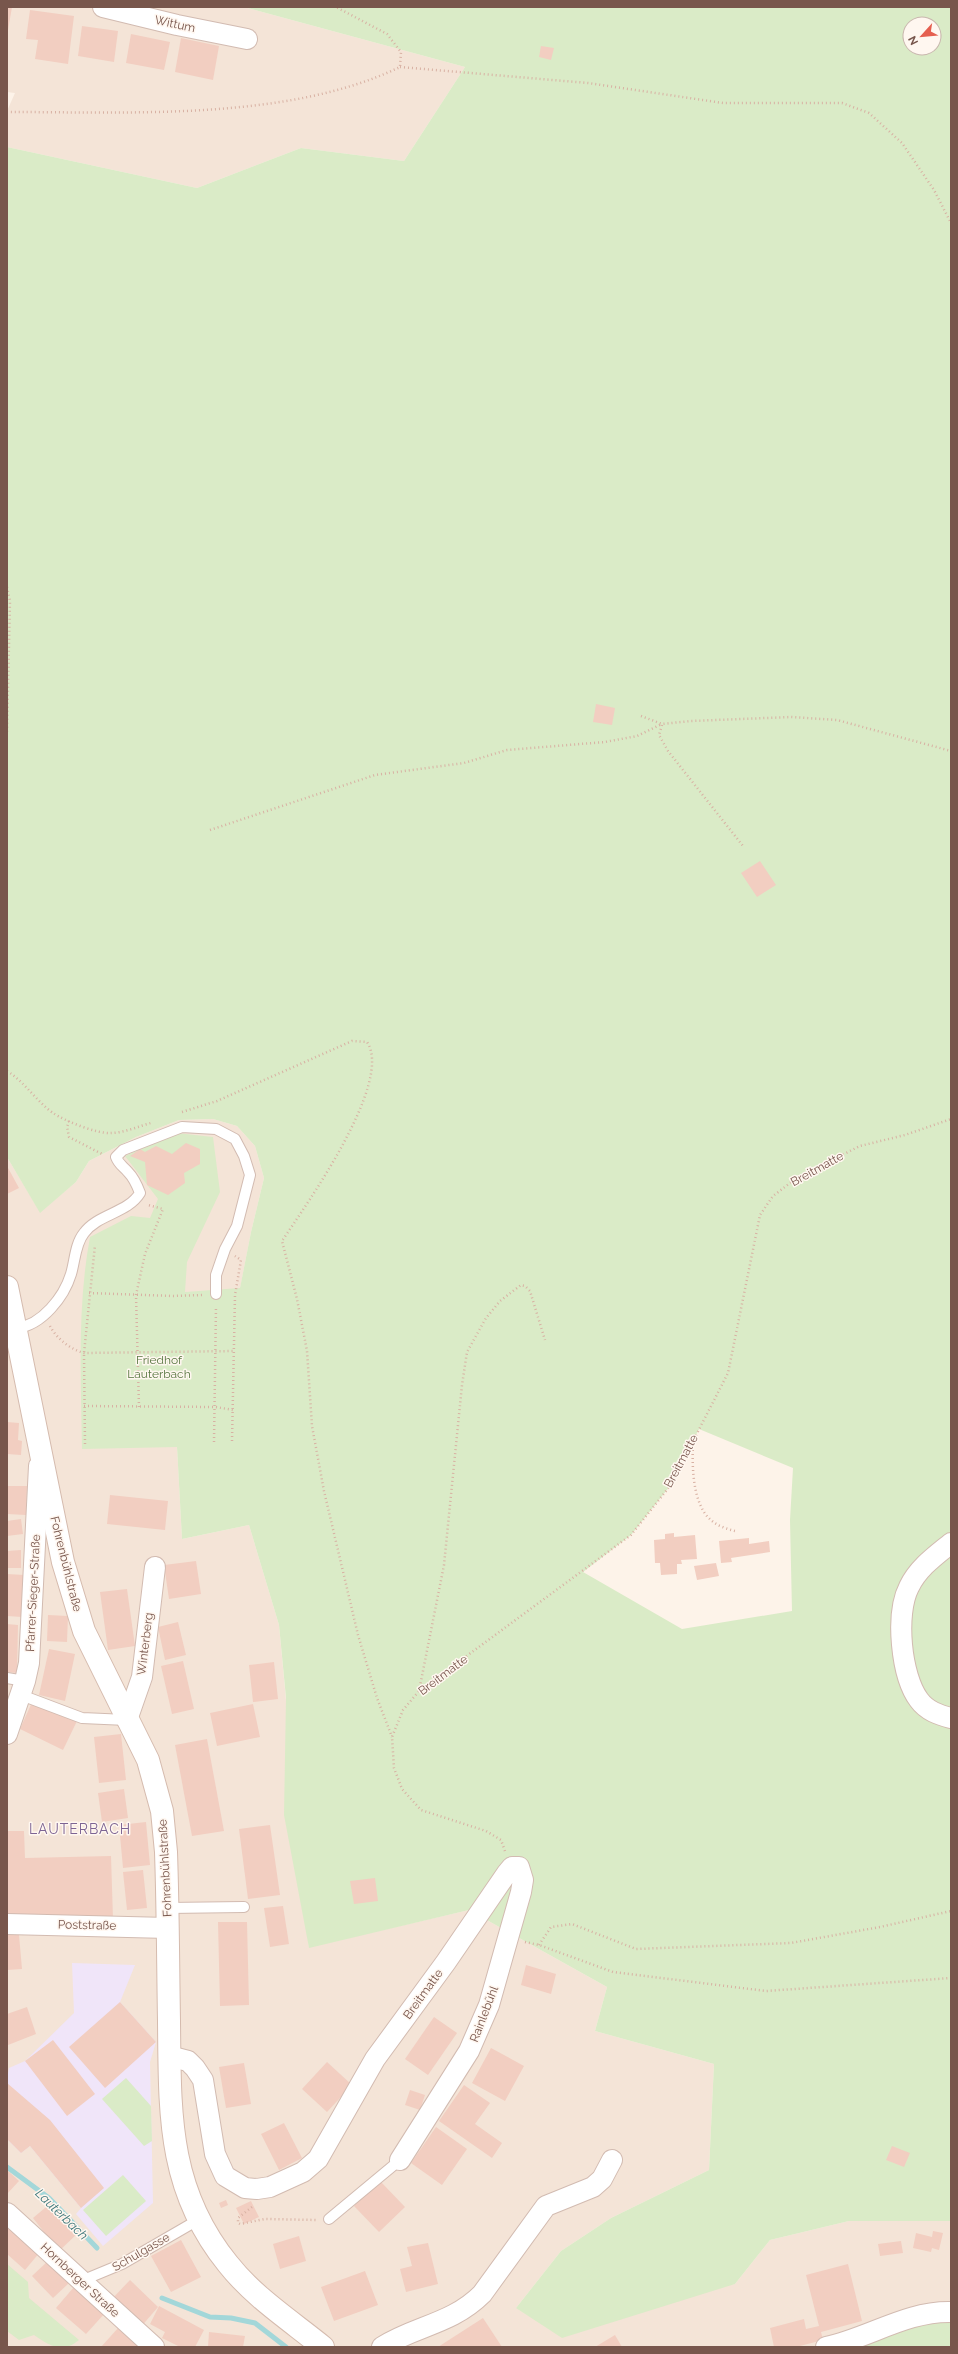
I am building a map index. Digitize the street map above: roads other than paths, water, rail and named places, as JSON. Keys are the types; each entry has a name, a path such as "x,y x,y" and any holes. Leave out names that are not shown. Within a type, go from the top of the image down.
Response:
{"main road":[{"name":"Fohrenbühlstraße","path":"8,1295 17,1328 63,1562 74,1603 84,1631 148,1760 162,1811 168,1918 171,2127 174,2145 186,2190 198,2220 227,2263 246,2285 323,2347"}],"street":[{"name":"Wittum","path":"102,7 177,26 247,39"},
{"name":"Pfarrer-Sieger-Straße","path":"7,1734 18,1685 31,1640 40,1449"},
{"path":"951,1543 920,1569 908,1588 902,1610 902,1636 910,1679 919,1700 936,1714 951,1718"},
{"name":"Winterberg","path":"127,1720 142,1677 155,1567"},
{"name":"Rainlebühl","path":"400,2160 469,2051 489,2005 509,1940 523,1880 519,1867 512,1867 507,1873"},
{"name":"Breitmatte","path":"169,2056 188,2061 196,2068 202,2080 215,2154 226,2176 245,2188 270,2187 303,2172 318,2159 375,2059 442,1968 507,1873"},
{"name":"Poststraße","path":"7,1924 168,1918"},
{"path":"382,2347 451,2317 471,2305 482,2294 546,2206 593,2187 602,2179 612,2160"},
{"name":"Hornberger Straße","path":"7,2213 154,2347"},
{"path":"826,2347 844,2343 909,2317 951,2312"}],"lane":[{"path":"17,1328 27,1327 43,1315 55,1303 71,1275 83,1234 95,1222 135,1201 140,1193 135,1180 128,1171 119,1165 116,1157 123,1150 153,1136 182,1127 216,1129 235,1139 244,1156 250,1174 237,1226 225,1249 216,1275 216,1294"},
{"path":"18,1685 82,1718 127,1720"},
{"path":"168,1918 244,1907"},
{"path":"330,2219 400,2160"},
{"name":"Schulgasse","path":"81,2281 122,2264 198,2220"}],"waterway":[{"name":"Lauterbach","path":"7,2167 49,2198 97,2248"},
{"name":"Lauterbach","path":"162,2298 210,2317 231,2318 255,2323 286,2347"}],"district":[{"name":"LAUTERBACH","path":"80,1829"}],"park label":[{"name":"Friedhof Lauterbach","path":"159,1367"}]}
